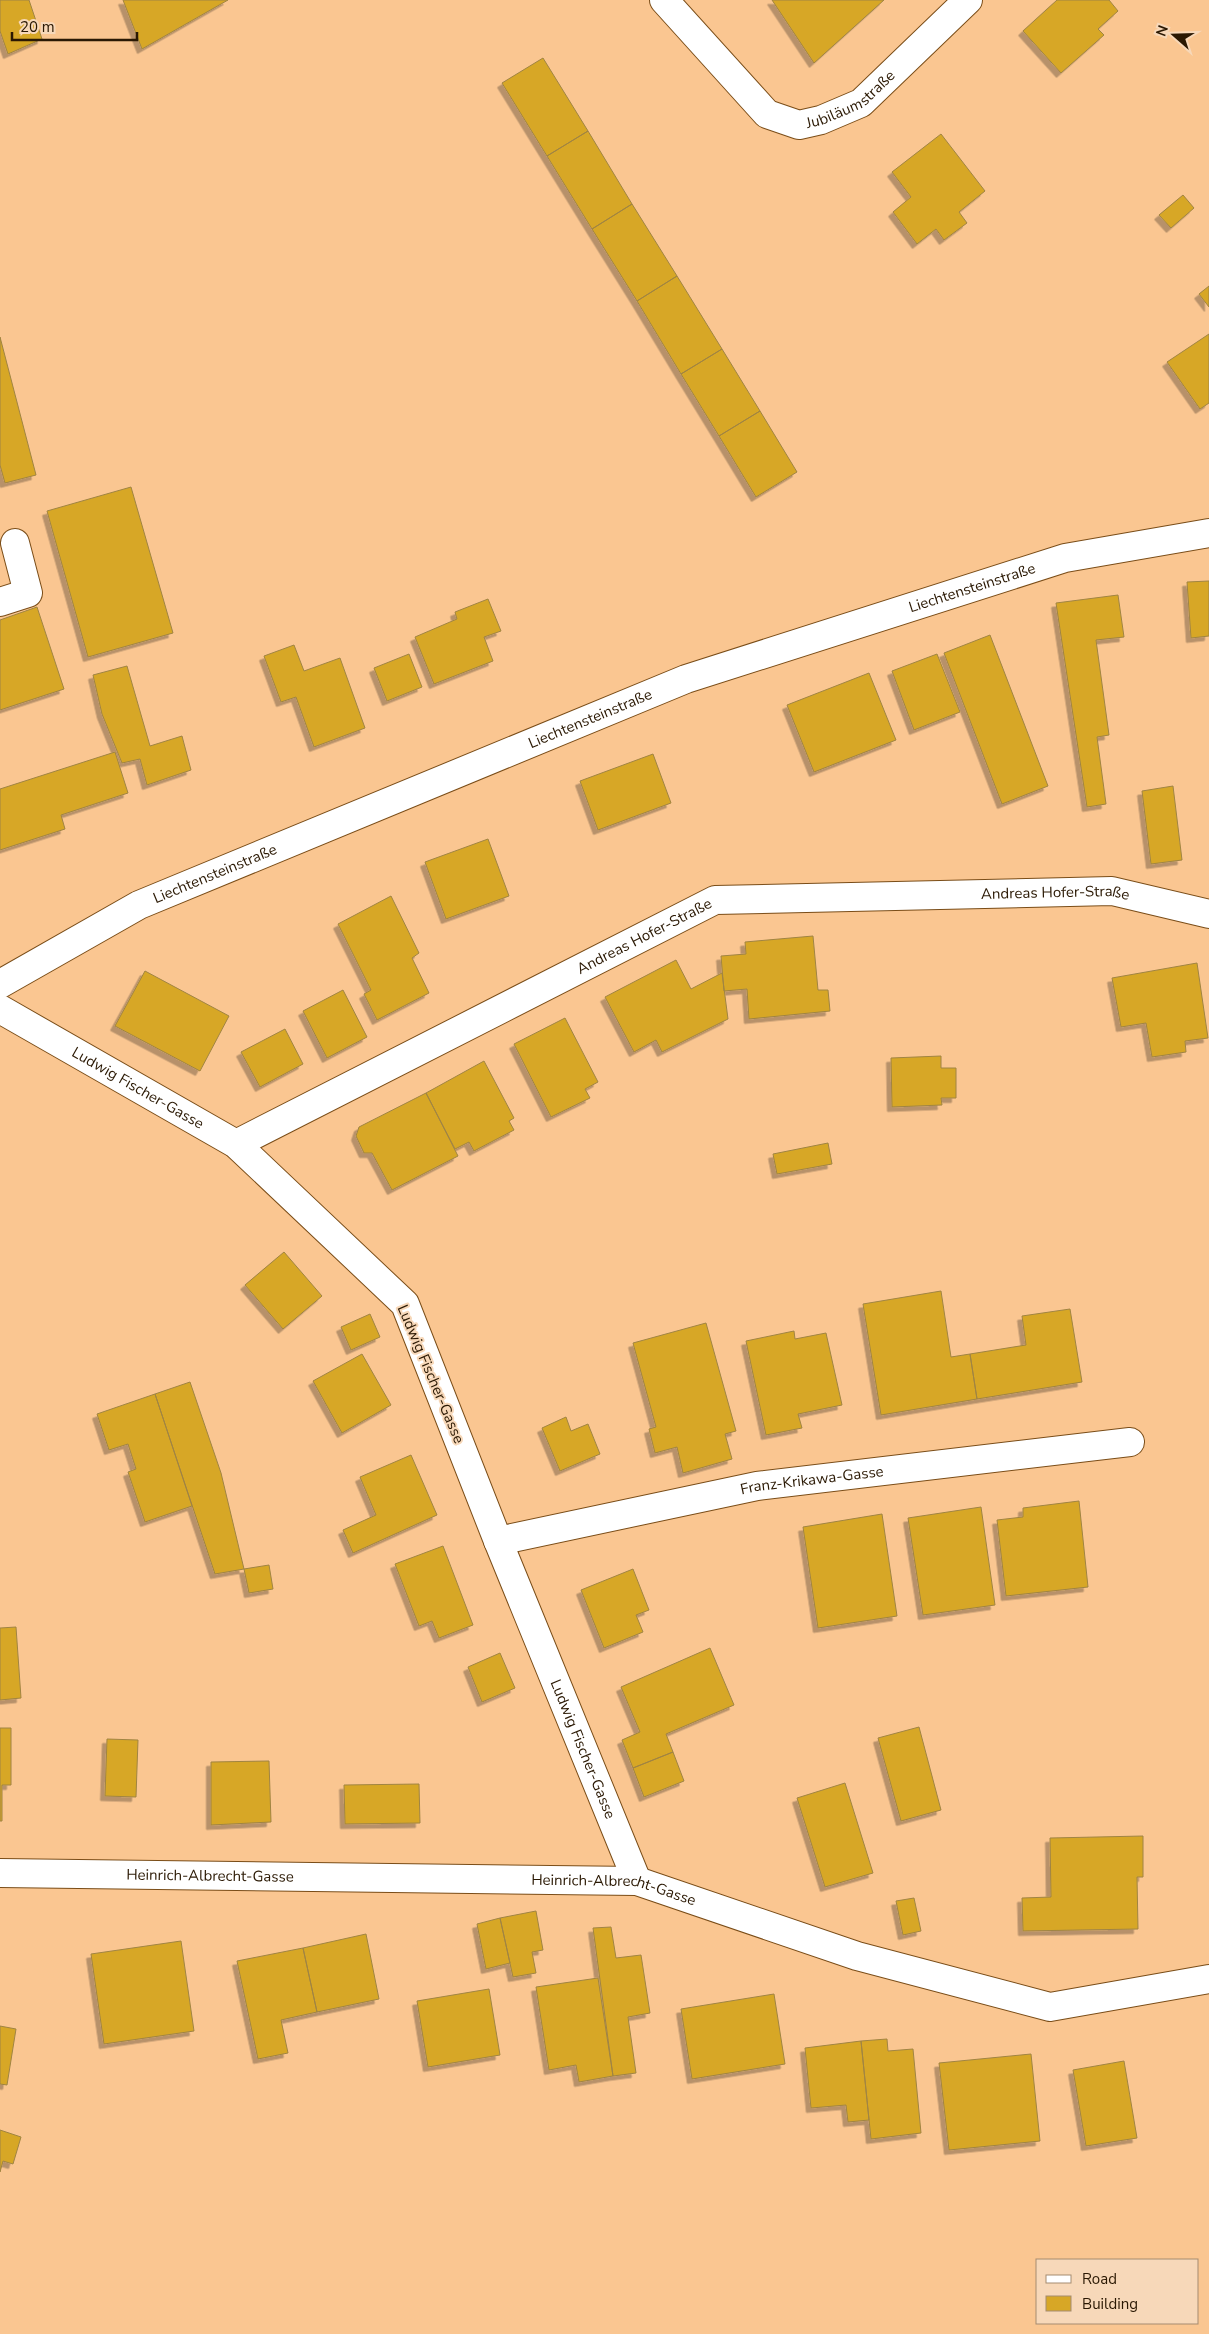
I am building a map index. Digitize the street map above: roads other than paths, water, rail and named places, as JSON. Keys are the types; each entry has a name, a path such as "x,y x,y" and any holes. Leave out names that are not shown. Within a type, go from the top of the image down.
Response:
{"street":[{"name":"Jubiläumstraße","path":"664,0 767,114 799,125 821,120 861,103 968,0"},
{"name":"Liechtensteinstraße","path":"0,984 139,905 686,679 1065,558 1209,533"},
{"path":"0,602 28,593 14,543"},
{"name":"Andreas Hofer-Straße","path":"236,1144 716,900 1112,891 1209,914"},
{"name":"Ludwig Fischer-Gasse","path":"0,1009 236,1144 405,1304 498,1541 637,1881"},
{"name":"Franz-Krikawa-Gasse","path":"498,1541 757,1486 1130,1442"},
{"name":"Heinrich-Albrecht-Gasse","path":"0,1873 637,1881 856,1956 1050,2007 1209,1979"}]}
